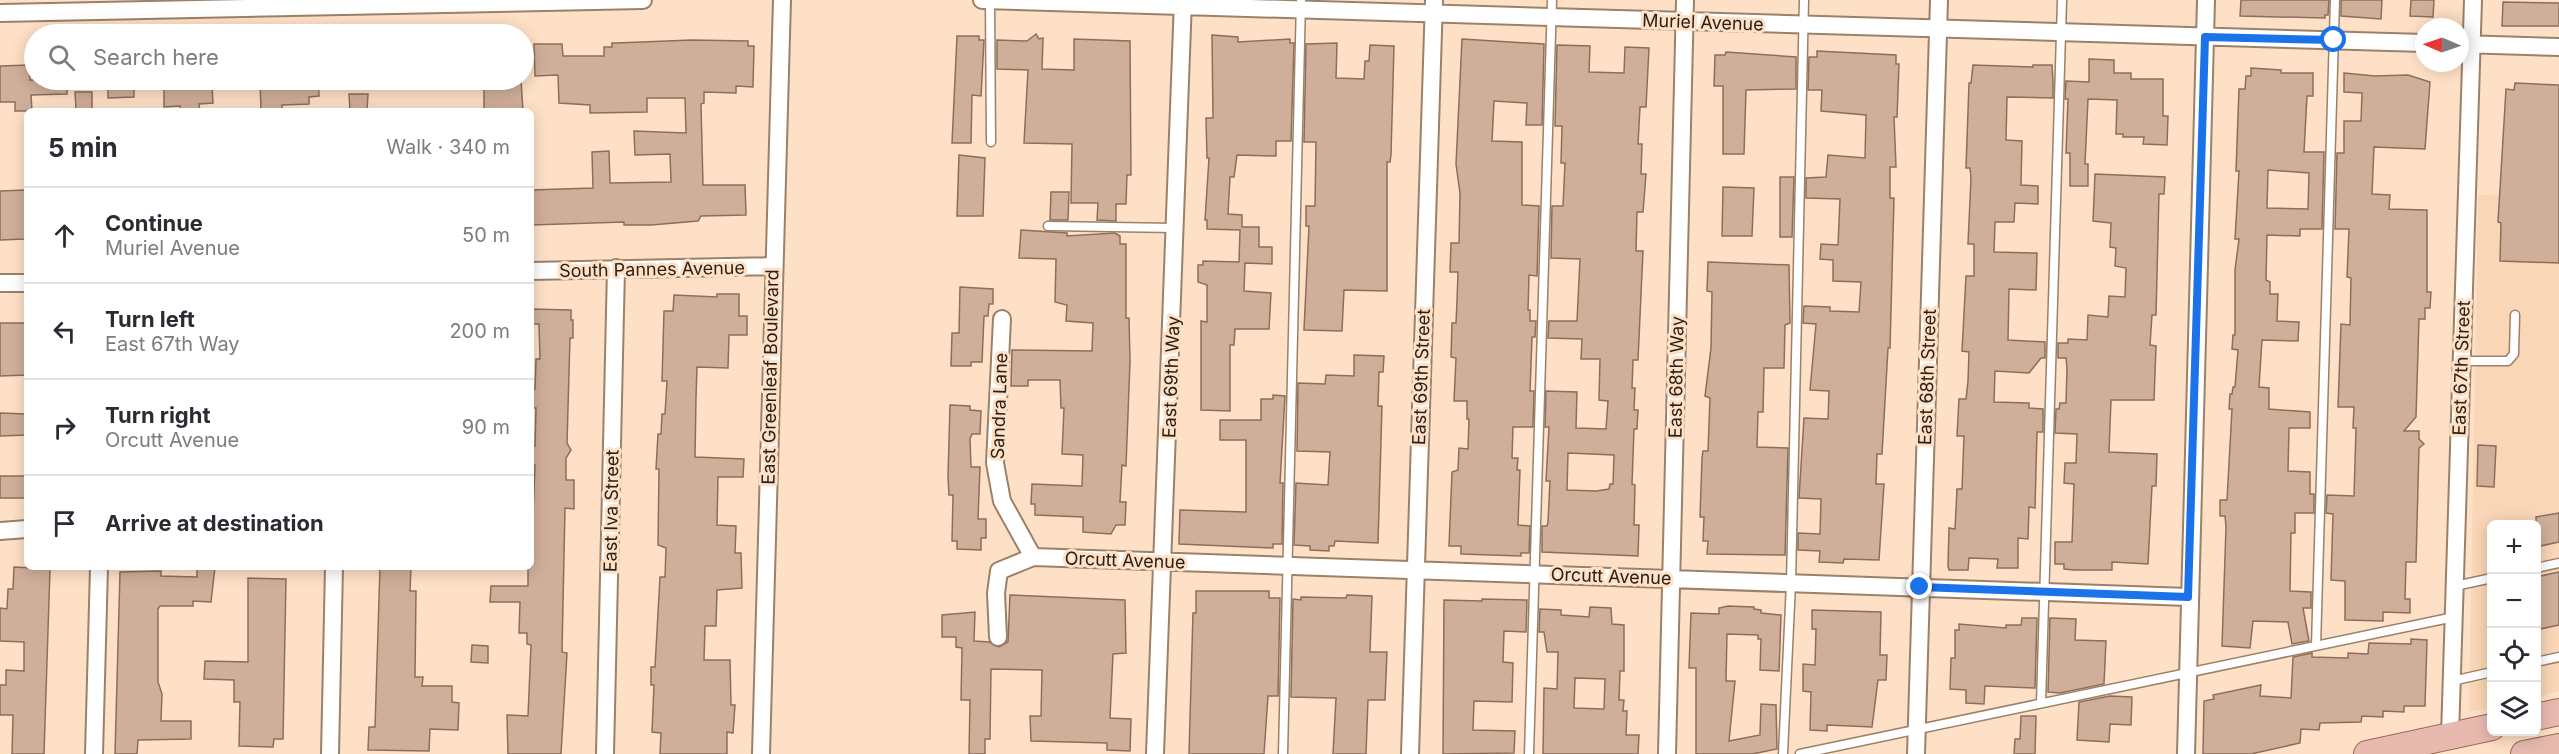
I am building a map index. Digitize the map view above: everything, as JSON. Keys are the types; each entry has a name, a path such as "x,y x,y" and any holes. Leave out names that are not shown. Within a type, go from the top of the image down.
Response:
{"main road":[{"path":"2541,716 2559,712"},
{"path":"2367,754 2487,728"},
{"path":"2524,754 2559,747"}],"street":[{"path":"0,13 643,0"},
{"name":"East Greenleaf Boulevard","path":"761,754 782,0"},
{"name":"Muriel Avenue","path":"982,0 1552,8 1684,21 2415,43"},
{"name":"East 68th Way","path":"1667,754 1685,0"},
{"name":"East 68th Street","path":"1916,754 1939,0"},
{"path":"2186,754 2188,597 2206,0"},
{"name":"East 67th Street","path":"2469,25 2473,0"},
{"name":"East 69th Way","path":"1155,754 1164,561 1183,3"},
{"name":"East 69th Street","path":"1410,754 1414,570 1434,7"},
{"path":"2469,44 2559,47"},
{"name":"East 67th Street","path":"2450,736 2462,361 2466,72"},
{"name":"South Pannes Avenue","path":"534,271 773,266"},
{"name":"East Iva Street","path":"605,754 616,268"},
{"path":"0,283 24,283"},
{"name":"Sandra Lane","path":"1002,319 995,463 1002,501 1033,556"},
{"path":"0,531 24,529"},
{"path":"998,637 996,593 999,570 1033,556"},
{"name":"Orcutt Avenue","path":"1033,556 2188,597"},
{"path":"94,754 99,570"},
{"path":"330,754 334,570"}],"lane":[{"path":"990,0 991,142"},
{"path":"1783,754 1791,583 1804,0"},
{"path":"2041,703 2062,0"},
{"path":"2316,645 2335,0"},
{"path":"1283,754 1301,5"},
{"path":"1528,754 1552,8"},
{"path":"1048,226 1176,228"},
{"path":"2462,361 2508,361 2514,354 2515,315"},
{"path":"2541,567 2559,563"},
{"path":"2455,586 2487,579"},
{"path":"1800,754 2454,617"},
{"path":"2541,661 2559,657"},
{"path":"2452,681 2487,673"}],"shaded area":[{"path":"2478,195 2559,196 2559,691 2541,696 2541,520 2487,520 2487,708 2469,712"}],"building":[{"path":"2241,0 2329,0 2328,15 2325,15 2325,18 2240,16"},
{"path":"2341,0 2382,0 2381,19 2341,16"},
{"path":"2411,0 2434,0 2433,17 2410,16"},
{"path":"2503,2 2559,3 2559,26 2502,26"},
{"path":"1036,34 1039,39 1043,38 1042,69 1074,70 1074,39 1130,41 1131,175 1127,175 1126,204 1116,204 1116,221 1097,220 1098,203 1071,203 1072,144 1024,143 1028,70 997,69 997,40 1027,41"},
{"path":"1212,35 1238,37 1238,42 1290,39 1290,43 1294,43 1291,141 1276,141 1276,156 1237,155 1234,177 1230,177 1228,214 1242,215 1242,227 1259,227 1259,247 1272,247 1272,264 1245,263 1244,291 1271,293 1269,329 1235,329 1234,345 1230,345 1230,411 1201,410 1201,321 1207,322 1207,285 1198,282 1198,265 1203,265 1203,261 1239,262 1240,230 1207,229 1207,220 1205,220 1209,158 1207,158 1206,118 1213,118"},
{"path":"957,36 979,36 979,40 984,40 981,96 972,95 971,143 952,143"},
{"path":"1462,39 1544,44 1542,125 1526,125 1527,103 1494,101 1492,141 1522,142 1522,205 1539,206 1537,276 1529,275 1528,310 1530,310 1530,321 1536,321 1535,337 1532,337 1530,391 1534,391 1533,427 1513,427 1512,458 1518,458 1517,470 1520,470 1518,525 1530,526 1529,553 1521,553 1521,556 1461,554 1461,546 1449,546 1452,472 1458,470 1459,448 1468,449 1469,419 1467,419 1467,401 1454,401 1456,358 1451,357 1452,323 1456,323 1457,301 1458,272 1450,272 1451,243 1459,243 1460,193 1456,164"},
{"path":"692,40 748,41 748,46 754,46 753,87 736,86 736,93 704,92 704,103 701,104 703,185 745,185 746,215 701,216 698,221 651,225 624,225 624,222 534,225 534,190 593,188 592,152 609,151 610,183 671,182 670,154 635,155 634,131 686,133 685,98 647,98 647,112 590,113 590,105 559,103 558,75 535,76 534,44 562,44 563,56 604,56 604,47 612,47 612,43"},
{"path":"1337,43 1336,78 1364,79 1365,61 1369,61 1370,45 1394,46 1391,155 1390,162 1387,162 1387,291 1344,290 1342,331 1304,330 1309,226 1306,226 1306,206 1315,206 1316,142 1304,142 1306,44"},
{"path":"1557,45 1590,46 1589,72 1624,73 1625,47 1649,48 1646,107 1640,107 1638,144 1642,144 1641,174 1646,174 1643,212 1637,212 1636,251 1643,251 1638,360 1633,360 1632,388 1635,388 1634,410 1638,410 1637,429 1634,429 1632,484 1635,485 1634,525 1639,525 1638,556 1542,552 1542,526 1547,526 1548,522 1550,481 1546,481 1549,427 1545,427 1546,391 1577,392 1576,428 1606,429 1608,401 1599,400 1600,359 1581,359 1582,339 1548,338 1549,321 1577,321 1580,259 1551,258 1552,206 1563,206 1565,163 1561,163 1562,126 1555,126","holes":["1568,453 1614,455 1613,484 1610,484 1609,489 1567,490"]},
{"path":"1817,51 1896,55 1896,64 1899,64 1897,117 1894,117 1896,167 1890,167 1890,198 1894,198 1890,348 1888,348 1882,454 1877,454 1876,484 1884,484 1879,560 1844,559 1843,563 1819,562 1820,551 1798,550 1798,533 1820,534 1821,499 1799,498 1804,418 1828,419 1829,391 1810,390 1816,324 1803,323 1804,306 1830,307 1830,311 1859,312 1861,282 1833,281 1833,260 1820,259 1821,244 1838,245 1840,199 1806,198 1806,178 1826,177 1828,155 1865,158 1866,115 1821,111 1822,90 1808,90 1809,57 1817,57"},
{"path":"1726,52 1796,57 1796,89 1746,90 1744,154 1723,154 1723,86 1714,86 1715,55 1725,55"},
{"path":"2089,59 2114,60 2114,73 2131,73 2131,79 2163,79 2163,116 2168,116 2167,145 2143,144 2144,137 2123,137 2123,134 2116,134 2117,100 2088,99 2085,164 2088,164 2088,186 2070,186 2070,153 2066,153 2068,99 2065,99 2066,81 2089,82"},
{"path":"24,65 24,90 67,90 67,94 31,95 32,108 15,111 15,102 0,102 0,66"},
{"path":"1973,65 2033,67 2033,65 2052,65 2053,98 2007,97 2006,140 2022,141 2021,185 2038,186 2038,204 2015,203 2014,222 1995,222 1994,252 2037,253 2036,290 2009,289 2008,340 2045,342 2045,358 2041,358 2029,373 1995,371 1994,402 2029,403 2029,408 2043,409 2043,432 2037,432 2035,508 2029,507 2028,539 2018,538 2018,568 1997,568 1998,559 1969,558 1968,570 1949,570 1949,528 1955,529 1957,489 1962,489 1964,436 1957,436 1959,399 1966,399 1968,381 1969,352 1962,351 1966,276 1974,276 1974,244 1968,244 1971,178 1970,168 1966,168 1969,83 1971,83"},
{"path":"2251,68 2281,70 2281,73 2313,73 2313,96 2307,96 2304,152 2324,152 2322,229 2300,229 2300,236 2267,235 2266,280 2270,282 2270,294 2278,294 2277,321 2299,322 2298,341 2262,340 2259,387 2269,388 2269,409 2310,412 2310,428 2289,428 2288,471 2310,472 2310,494 2314,494 2314,513 2295,513 2295,533 2291,533 2290,591 2311,592 2311,608 2303,608 2309,641 2292,644 2288,622 2253,621 2250,648 2222,646 2226,527 2225,516 2220,516 2220,500 2227,500 2232,409 2229,409 2230,394 2235,387 2238,350 2232,349 2233,335 2235,335 2235,270 2239,239 2235,239 2239,171 2236,171 2239,89 2245,89 2246,76 2251,76","holes":["2268,170 2309,173 2308,209 2267,208"]},
{"path":"2344,73 2375,76 2408,75 2430,82 2425,149 2374,147 2372,194 2390,195 2389,209 2427,210 2427,292 2431,292 2430,308 2425,308 2425,319 2419,319 2416,417 2404,431 2419,431 2419,439 2424,444 2419,448 2416,562 2406,562 2405,599 2410,599 2410,613 2383,612 2383,621 2345,620 2345,581 2331,580 2333,514 2326,513 2327,495 2354,496 2356,428 2353,428 2354,407 2338,407 2341,324 2350,325 2351,278 2347,277 2349,229 2335,229 2337,153 2344,153 2344,121 2361,121 2362,93 2344,92"},
{"path":"2515,83 2559,85 2559,263 2500,261 2501,223 2498,222 2506,89 2514,90"},
{"path":"108,90 134,90 134,97 108,98"},
{"path":"164,90 212,90 213,103 199,104 200,108 164,107"},
{"path":"260,90 319,90 319,96 309,97 309,104 261,108"},
{"path":"484,90 522,90 523,108 484,108"},
{"path":"75,92 92,92 92,108 76,108"},
{"path":"349,94 368,94 367,108 350,108"},
{"path":"959,155 985,158 983,216 957,216"},
{"path":"2095,174 2165,177 2164,194 2159,194 2156,315 2152,315 2150,345 2156,346 2154,400 2111,400 2109,452 2157,454 2156,486 2152,486 2148,564 2112,562 2112,570 2074,570 2064,569 2064,564 2055,564 2055,542 2072,542 2074,484 2064,483 2065,463 2076,463 2077,434 2055,433 2056,409 2059,409 2060,403 2066,403 2066,358 2058,358 2058,343 2068,343 2068,339 2087,340 2088,315 2108,317 2109,296 2125,297 2126,268 2115,266 2116,248 2110,247 2111,223 2093,221"},
{"path":"1780,177 1794,177 1792,237 1780,237"},
{"path":"1723,187 1754,188 1752,236 1722,236"},
{"path":"24,190 24,239 0,240 0,191"},
{"path":"1051,192 1069,192 1068,220 1050,220"},
{"path":"1021,230 1067,233 1067,236 1115,233 1120,236 1120,244 1126,244 1126,318 1129,318 1130,362 1126,466 1122,465 1120,502 1126,502 1125,525 1116,525 1111,534 1083,532 1083,517 1035,515 1035,504 1031,504 1032,484 1082,486 1083,455 1062,454 1064,408 1061,408 1060,380 1028,380 1028,386 1011,386 1012,350 1092,351 1093,323 1066,321 1067,305 1055,302 1056,259 1019,258"},
{"path":"1708,262 1789,265 1790,323 1785,325 1784,368 1764,368 1763,412 1758,412 1757,447 1788,448 1785,555 1707,554 1708,541 1703,541 1704,517 1700,517 1702,458 1703,451 1708,451 1710,398 1705,396 1711,348 1712,292 1707,291"},
{"path":"960,287 993,289 993,304 989,304 988,316 984,316 982,362 971,362 971,366 951,366 952,333 959,333"},
{"path":"717,294 739,294 739,316 747,316 747,335 729,335 728,368 697,367 695,457 744,459 743,477 718,477 717,525 736,526 735,553 741,553 742,588 717,590 716,626 705,626 704,660 730,660 731,705 735,705 733,733 727,732 727,754 660,754 661,733 652,732 654,685 651,685 651,667 655,667 660,577 665,577 666,548 658,545 659,469 656,469 658,434 661,434 662,414 665,414 667,381 662,381 664,311 673,311 674,295 717,297"},
{"path":"534,309 571,310 573,338 570,338 567,443 571,450 566,458 566,480 574,480 574,509 565,508 562,652 567,653 561,754 508,754 507,715 528,716 531,645 527,644 527,633 519,633 520,602 490,602 491,586 528,586 528,570 534,570 536,408 534,408 534,389 536,359 540,359 539,324 534,324"},
{"path":"0,323 24,323 24,375 0,376"},
{"path":"1354,355 1384,356 1383,372 1379,372 1378,406 1382,406 1378,543 1335,541 1334,546 1329,546 1329,551 1310,550 1310,546 1294,545 1296,483 1328,485 1330,452 1297,451 1298,383 1325,384 1326,375 1354,376"},
{"path":"1273,395 1285,396 1280,483 1283,483 1282,544 1273,544 1273,548 1179,544 1180,510 1246,512 1246,440 1220,440 1220,420 1261,420 1261,399 1273,399"},
{"path":"950,405 970,406 970,410 981,411 980,434 972,434 970,439 971,467 980,467 978,519 986,519 986,538 981,538 981,550 957,549 957,541 952,541 953,495 949,495 948,477"},
{"path":"0,413 24,414 24,435 0,436"},
{"path":"2478,445 2496,446 2494,487 2477,486"},
{"path":"0,476 24,476 24,498 0,498"},
{"path":"2559,513 2559,542 2541,546 2541,520 2536,520 2536,517"},
{"path":"14,567 24,568 24,570 50,570 44,754 12,754 13,715 0,715 0,685 6,685 6,670 24,671 24,642 0,641 0,608 7,609 8,589 13,589"},
{"path":"197,570 215,570 211,602 193,601 193,606 160,606 158,609 158,682 162,694 161,721 191,721 191,739 138,740 137,754 115,754 120,572 161,571 161,576 197,577"},
{"path":"380,570 411,570 410,591 416,591 415,677 423,677 422,686 452,686 452,702 459,703 458,730 430,729 429,751 368,750 369,727 375,727"},
{"path":"2559,572 2559,625 2541,629 2541,628 2541,576"},
{"path":"248,578 286,579 283,739 274,739 273,747 239,746 240,702 234,702 234,680 204,679 205,661 248,662"},
{"path":"1196,591 1269,591 1269,598 1280,598 1278,696 1268,696 1264,754 1189,754 1193,613 1196,613"},
{"path":"1010,595 1125,600 1126,653 1113,654 1110,718 1131,719 1130,751 1107,750 1107,743 1031,741 1030,716 1041,716 1042,670 991,669 990,739 985,739 985,754 969,754 970,700 961,700 962,648 956,647 956,637 942,637 942,615 975,612 974,641 989,642 999,647 1008,642"},
{"path":"1347,595 1372,596 1370,652 1387,652 1385,700 1368,700 1366,754 1333,754 1336,698 1291,697 1293,599 1301,600 1301,597 1346,598"},
{"path":"1482,599 1527,600 1526,632 1504,631 1503,662 1513,663 1512,702 1474,701 1473,730 1515,731 1514,753 1443,754 1444,600 1482,601"},
{"path":"1590,607 1611,608 1612,624 1624,625 1624,671 1620,671 1619,700 1624,700 1623,711 1627,711 1626,735 1639,735 1638,754 1543,754 1544,688 1557,689 1558,652 1547,652 1544,632 1539,632 1540,609 1561,610 1561,615 1589,617","holes":["1575,678 1605,679 1604,709 1574,708"]},
{"path":"1754,607 1754,609 1761,610 1761,613 1781,615 1779,671 1760,670 1761,639 1758,639 1758,635 1727,634 1726,681 1735,681 1729,741 1760,735 1761,704 1776,705 1777,749 1752,754 1696,754 1696,668 1689,668 1691,613 1719,614 1719,608"},
{"path":"1812,610 1881,612 1880,655 1887,655 1886,680 1878,680 1872,727 1827,725 1827,731 1810,730 1811,692 1803,691 1803,664 1815,665 1816,629 1812,629"},
{"path":"2022,618 2037,618 2035,688 1985,686 1984,704 1966,703 1966,690 1950,689 1951,658 1955,658 1955,630 1959,630 1959,624 2006,628 2006,625 2021,625"},
{"path":"2050,618 2076,619 2075,640 2106,641 2104,684 2060,693 2048,692"},
{"path":"2411,639 2427,640 2425,706 2404,706 2404,712 2383,711 2383,717 2362,716 2361,722 2320,723 2319,730 2301,729 2300,743 2251,754 2203,754 2204,701 2214,699 2213,695 2261,685 2260,696 2291,698 2293,657 2312,653 2312,657 2348,658 2348,653 2368,654 2369,643 2411,644"},
{"path":"472,645 488,646 488,663 471,662"},
{"path":"2110,696 2132,697 2131,725 2110,724 2109,742 2077,740 2079,702"},
{"path":"2021,716 2036,716 2035,754 2014,754 2015,739 2020,739"}],"route":[{"path":"1920,587 2188,597 2205,37 2334,40"}]}
